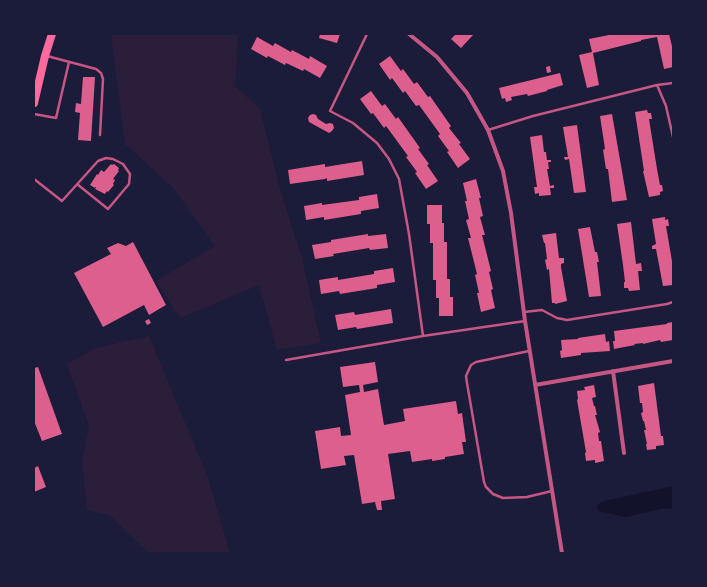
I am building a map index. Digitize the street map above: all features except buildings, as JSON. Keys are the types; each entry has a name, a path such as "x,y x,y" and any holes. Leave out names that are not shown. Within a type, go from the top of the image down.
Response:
{"main road":[{"path":"34,103 45,55 52,34"}],"street":[{"path":"409,34 429,49 467,93 488,130 507,186 512,213 524,321 562,553"},
{"path":"535,385 673,361"},
{"path":"613,371 624,452"}],"lane":[{"path":"367,34 330,111 353,123 377,143 389,159 399,179 409,234 423,336"},
{"path":"45,55 96,70 101,73 103,79 100,135"},
{"path":"34,114 56,118 69,62"},
{"path":"488,130 533,116 657,85 673,83"},
{"path":"657,85 666,106 673,137"},
{"path":"34,179 62,201 77,184 98,161 106,158 113,158 123,164 130,174 129,184 108,209 77,184"},
{"path":"524,312 542,310 556,318 567,320 673,302"},
{"path":"286,360 423,336 524,321"},
{"path":"529,351 476,362 471,365 466,376 467,383 486,487 493,494 503,498 527,497 552,491"}],"shaded area":[{"path":"111,34 238,34 235,86 260,109 280,189 302,258 321,343 277,350 259,285 180,318 156,281 215,246 174,189 125,144"},
{"path":"149,336 207,475 230,553 149,553 109,515 87,510 82,461 89,426 67,364 96,348"},
{"path":"673,486 673,509 666,508 625,517 599,511 597,509 598,504 605,501"}]}
